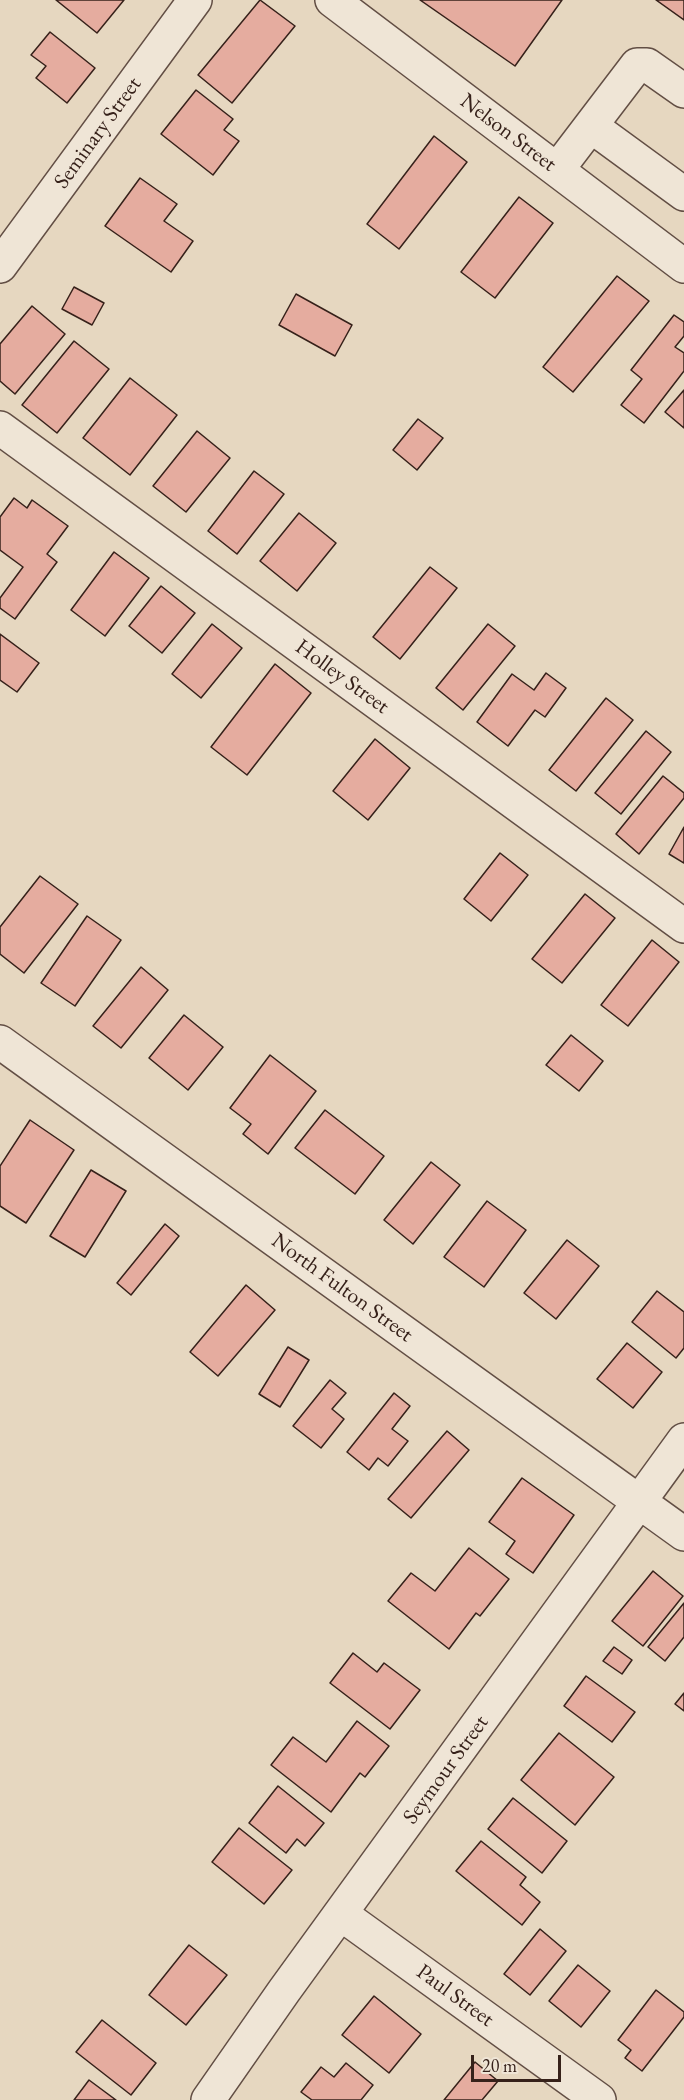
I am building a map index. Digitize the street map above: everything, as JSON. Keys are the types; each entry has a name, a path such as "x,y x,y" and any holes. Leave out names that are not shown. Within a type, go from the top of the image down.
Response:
{"street":[{"name":"Seminary Street","path":"0,266 195,0"},
{"name":"Nelson Street","path":"332,0 684,266"},
{"path":"557,170 637,65 647,65 684,92"},
{"path":"591,126 684,194"},
{"name":"Holley Street","path":"0,428 684,926"},
{"name":"North Fulton Street","path":"0,1042 684,1534"},
{"name":"Seymour Street","path":"208,2100 684,1440"},
{"name":"Paul Street","path":"341,1914 599,2100"}],"building":[{"path":"56,0 124,0 97,33"},
{"path":"260,0 295,26 232,103 198,75"},
{"path":"420,0 562,0 515,66"},
{"path":"656,0 684,0 684,20"},
{"path":"50,32 95,68 67,103 36,78 46,66 31,55"},
{"path":"196,90 233,119 224,130 239,141 213,175 161,134"},
{"path":"434,136 467,162 399,249 367,224"},
{"path":"140,178 177,204 164,221 193,241 171,272 105,226"},
{"path":"519,197 553,223 495,298 461,272"},
{"path":"617,276 649,301 573,392 543,367"},
{"path":"74,287 104,303 92,325 62,309"},
{"path":"296,294 352,325 335,356 279,325"},
{"path":"32,306 65,334 15,394 0,381 0,344"},
{"path":"674,315 684,322 684,336 675,347 684,353 684,371 644,423 621,405 642,379 631,370"},
{"path":"74,341 109,369 57,433 22,405"},
{"path":"130,378 177,415 130,475 83,438"},
{"path":"684,390 684,428 665,412"},
{"path":"418,419 443,438 417,470 393,450"},
{"path":"197,431 230,458 186,512 153,486"},
{"path":"254,471 284,494 237,554 208,531"},
{"path":"14,498 27,508 32,500 68,526 47,554 57,562 15,619 0,608 0,598 23,567 0,550 0,517"},
{"path":"299,513 336,543 297,591 260,561"},
{"path":"114,552 149,578 105,636 71,610"},
{"path":"430,567 457,588 400,659 373,637"},
{"path":"161,586 195,613 162,653 129,626"},
{"path":"212,624 242,648 201,698 172,674"},
{"path":"488,624 515,646 463,710 436,688"},
{"path":"0,634 39,663 17,692 0,680"},
{"path":"275,664 311,693 247,775 211,747"},
{"path":"546,673 566,688 545,717 535,710 508,746 477,722 512,674 534,690"},
{"path":"606,698 633,720 576,791 549,770"},
{"path":"646,731 671,752 621,814 595,793"},
{"path":"375,739 410,768 368,820 333,791"},
{"path":"663,776 684,793 684,798 639,854 616,834"},
{"path":"684,827 684,863 669,854"},
{"path":"500,853 528,875 491,921 464,899"},
{"path":"40,876 78,904 24,973 0,954 0,927"},
{"path":"585,894 615,918 562,983 532,959"},
{"path":"87,916 121,940 75,1006 41,983"},
{"path":"652,940 679,962 628,1026 601,1005"},
{"path":"141,967 168,990 121,1048 93,1026"},
{"path":"184,1015 223,1047 188,1090 149,1058"},
{"path":"571,1035 603,1061 579,1091 546,1065"},
{"path":"270,1055 316,1091 268,1154 243,1134 251,1124 230,1108"},
{"path":"325,1110 384,1156 355,1194 295,1148"},
{"path":"30,1120 74,1150 26,1223 0,1206 0,1166"},
{"path":"431,1162 460,1185 413,1244 384,1220"},
{"path":"91,1170 126,1191 85,1257 50,1236"},
{"path":"487,1201 526,1230 484,1287 444,1257"},
{"path":"165,1224 179,1236 131,1295 117,1283"},
{"path":"567,1240 599,1266 556,1319 524,1293"},
{"path":"246,1285 275,1310 218,1376 190,1352"},
{"path":"657,1291 684,1312 684,1348 676,1358 632,1322"},
{"path":"627,1343 662,1372 633,1408 597,1379"},
{"path":"288,1347 309,1360 280,1407 259,1394"},
{"path":"330,1380 346,1393 332,1409 344,1419 321,1448 293,1426"},
{"path":"394,1393 410,1406 392,1429 408,1441 388,1466 378,1458 369,1470 347,1452"},
{"path":"447,1431 469,1450 411,1518 388,1499"},
{"path":"522,1478 574,1515 533,1573 506,1554 515,1541 489,1522"},
{"path":"469,1548 509,1579 480,1616 476,1613 449,1649 388,1601 411,1573 435,1591"},
{"path":"653,1571 683,1596 643,1646 612,1621"},
{"path":"684,1603 684,1637 665,1661 648,1647"},
{"path":"614,1647 632,1660 622,1674 603,1661"},
{"path":"353,1653 377,1672 384,1663 420,1690 390,1729 330,1683"},
{"path":"586,1676 635,1712 612,1742 564,1706"},
{"path":"684,1693 684,1711 675,1704"},
{"path":"357,1721 389,1746 365,1777 360,1773 331,1812 271,1765 293,1737 326,1762"},
{"path":"559,1733 614,1777 575,1825 521,1780"},
{"path":"278,1786 324,1823 305,1846 297,1839 286,1853 249,1823"},
{"path":"513,1798 567,1841 542,1873 488,1829"},
{"path":"239,1828 292,1870 264,1904 212,1862"},
{"path":"481,1841 526,1877 520,1885 540,1902 522,1925 456,1871"},
{"path":"540,1929 566,1951 530,1995 504,1974"},
{"path":"189,1945 227,1975 186,2025 149,1995"},
{"path":"578,1965 610,1991 581,2027 549,2001"},
{"path":"656,1990 684,2012 684,2017 642,2071 625,2058 631,2050 618,2040"},
{"path":"374,1996 421,2034 389,2073 342,2035"},
{"path":"102,2020 156,2063 131,2095 76,2052"},
{"path":"475,2062 498,2081 482,2100 444,2100"},
{"path":"346,2063 373,2085 361,2100 312,2100 301,2092 321,2067 334,2077"},
{"path":"89,2080 116,2100 74,2100"}]}
